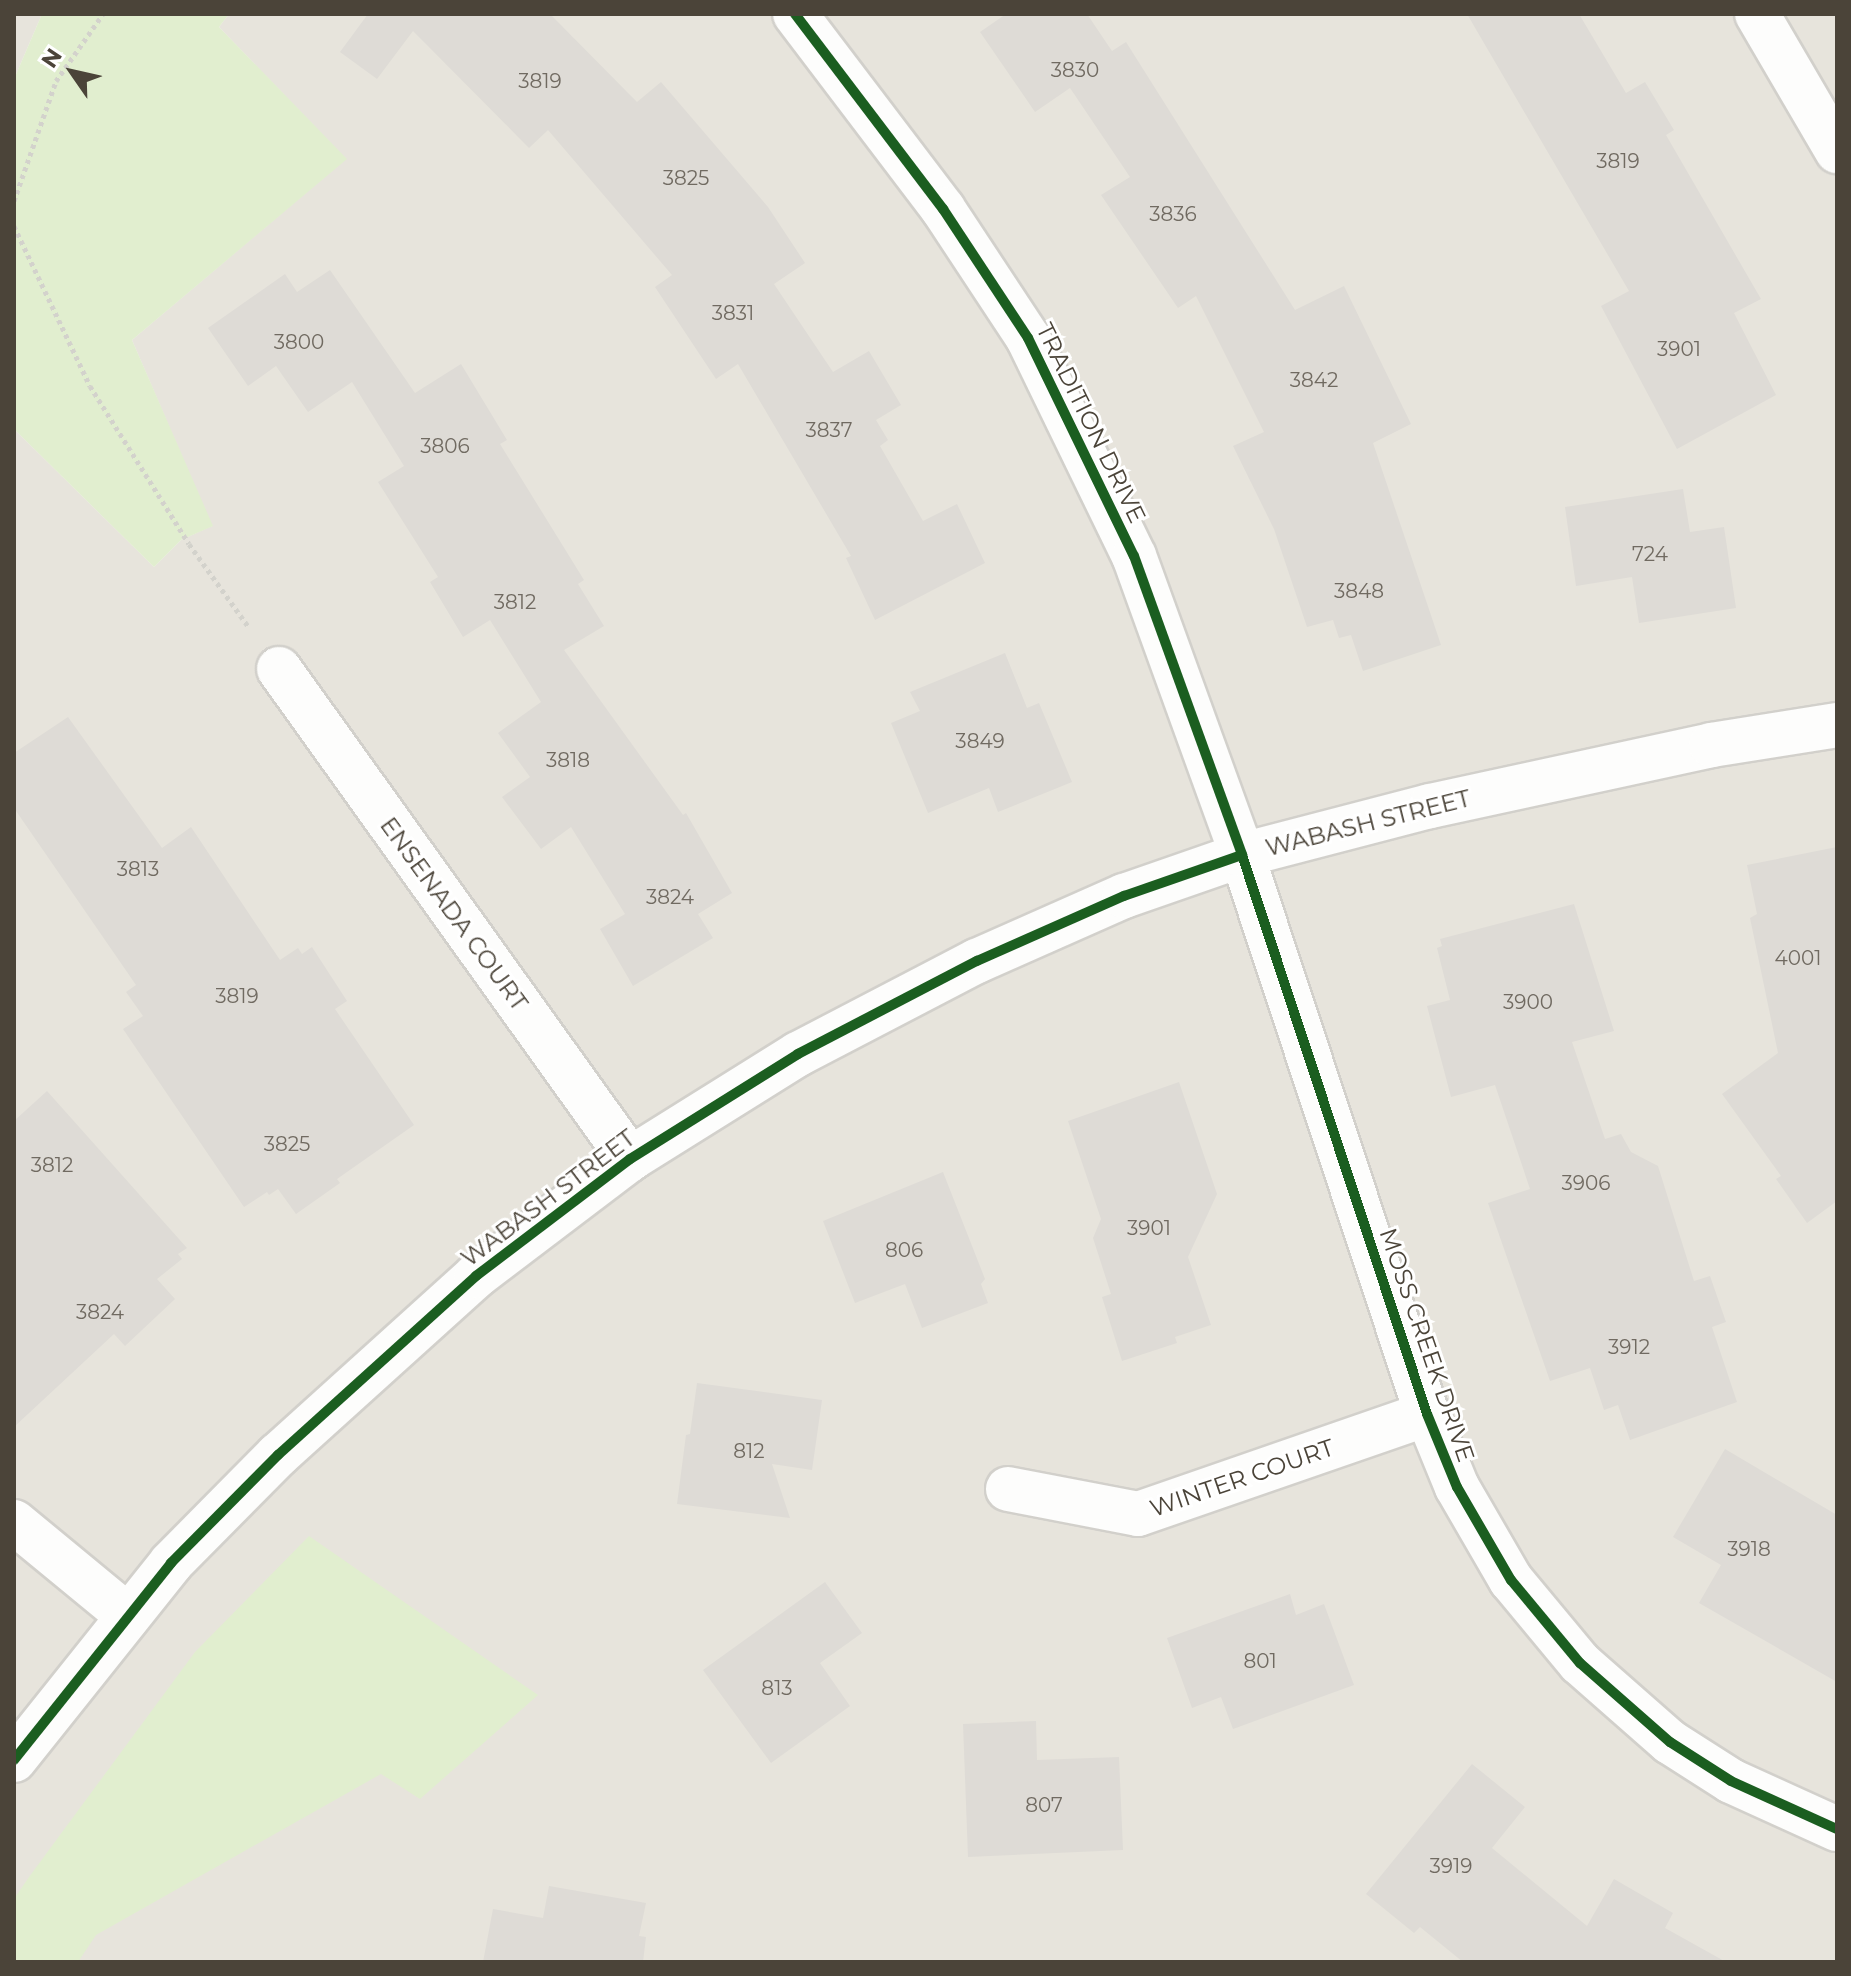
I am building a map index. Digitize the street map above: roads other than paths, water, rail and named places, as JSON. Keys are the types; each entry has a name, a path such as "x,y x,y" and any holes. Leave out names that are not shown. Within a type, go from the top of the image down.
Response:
{"street":[{"name":"TRADITION DRIVE","path":"795,14 943,209 1028,338 1134,556 1242,855"},
{"path":"1757,14 1837,151"},
{"name":"ENSENADA COURT","path":"279,669 630,1159"},
{"name":"WABASH STREET","path":"14,1760 171,1563 278,1455 476,1276 630,1159 798,1054 977,961 1124,896 1242,855 1430,806 1711,745 1837,725"},
{"name":"MOSS CREEK DRIVE","path":"1242,855 1427,1414 1457,1487 1511,1580 1580,1663 1670,1742 1731,1781 1837,1829"},
{"name":"WINTER COURT","path":"1008,1489 1138,1514 1427,1414"},
{"path":"14,1522 128,1616"}]}
